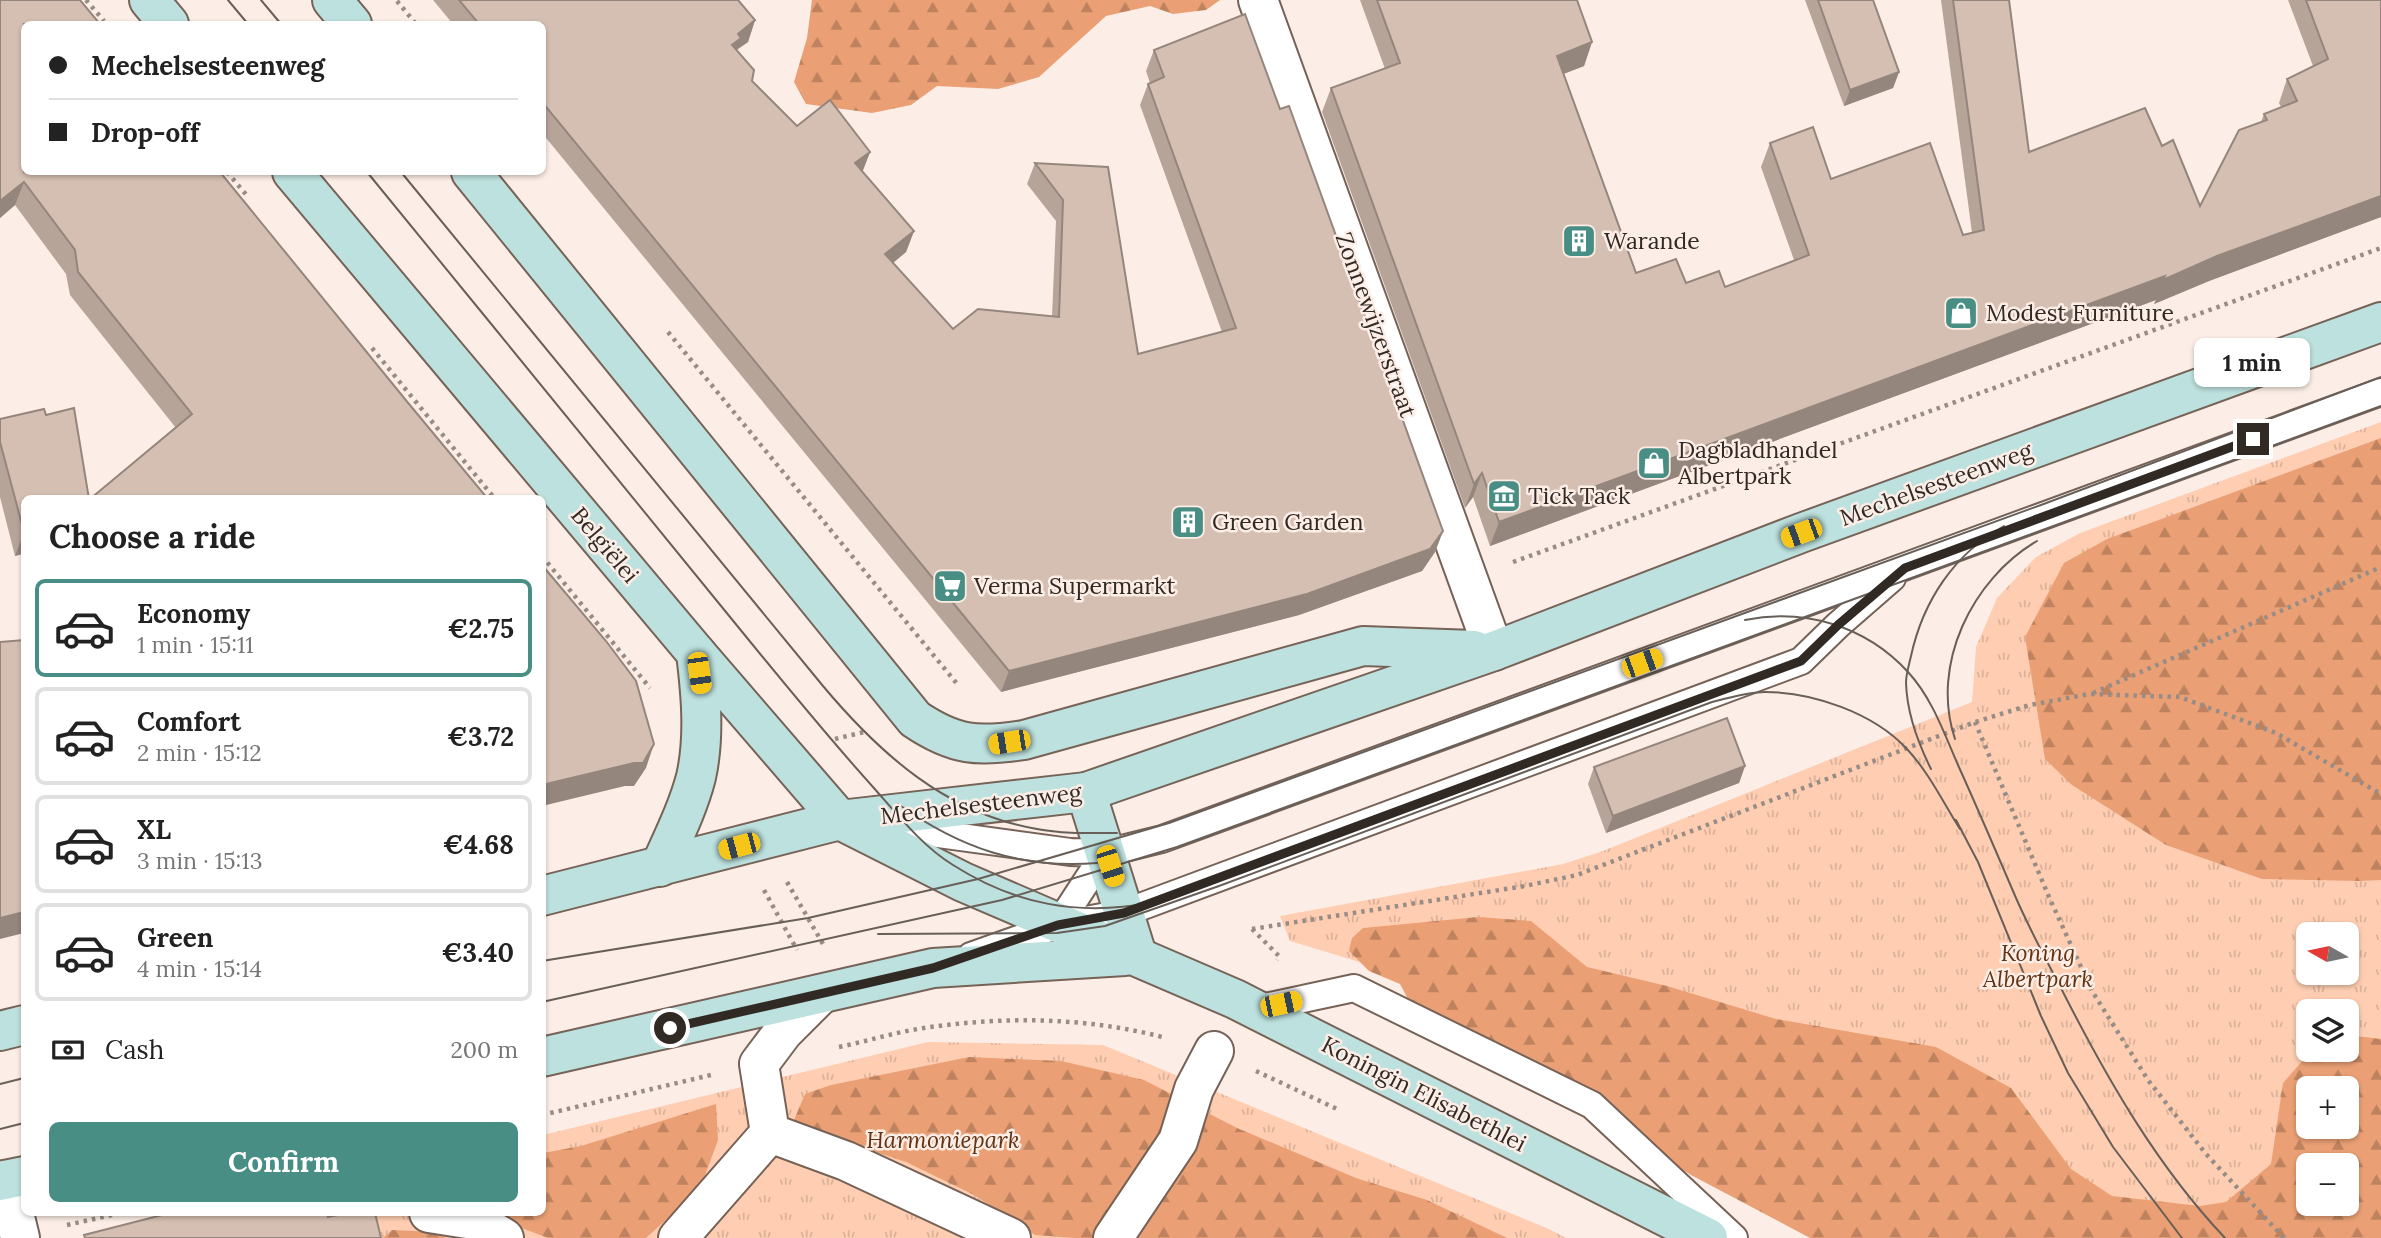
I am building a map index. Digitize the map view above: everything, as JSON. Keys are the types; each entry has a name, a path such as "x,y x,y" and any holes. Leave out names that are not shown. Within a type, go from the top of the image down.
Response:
{"main road":[{"path":"149,0 166,21"},
{"path":"332,0 350,21"},
{"name":"Belgiëlei","path":"295,175 696,653 840,820"},
{"path":"473,175 927,727"},
{"name":"Mechelsesteenweg","path":"546,895 840,820 1086,792 1494,651 1801,533 2381,322"},
{"name":"Mechelsesteenweg","path":"927,727 965,743 993,745 1024,740 1363,646 1494,651"},
{"path":"660,867 688,803 696,775 701,740 701,692 696,653"},
{"path":"546,1056 933,968 1137,955 1086,792"},
{"name":"Koningin Elisabethlei","path":"840,820 932,868 1256,1009 1708,1238"},
{"path":"0,1031 21,1026"}],"street":[{"name":"Zonnewijzerstraat","path":"1258,0 1494,651"},
{"path":"770,1133 759,1063 783,1032 834,991"},
{"path":"1113,1238 1178,1141 1194,1089 1214,1051"},
{"path":"678,1238 770,1133"},
{"path":"770,1133 846,1161 1011,1238"},
{"path":"10,1179 20,1238"},
{"path":"448,1216 474,1220 504,1238"}],"lane":[{"path":"840,820 1070,852 1105,853 1162,839 2381,392"},
{"path":"933,968 1058,925 1124,913 1801,661 1838,625 1905,568"},
{"path":"1058,925 1105,853"},
{"path":"1256,1009 1354,988 1592,1105 1734,1238"}],"path":[{"path":"86,0 104,21"},
{"path":"396,0 414,21"},
{"path":"1468,578 2381,248"},
{"path":"667,331 965,694"},
{"path":"546,561 653,691"},
{"path":"2089,694 2381,567"},
{"path":"1252,929 1525,887 1577,875 1975,722 2030,705 2089,694 2180,697 2276,733 2381,794"},
{"path":"1975,722 2092,992 2148,1080 2206,1154 2284,1238"},
{"path":"783,753 927,727"},
{"path":"751,843 834,991"},
{"path":"751,843 834,991 876,1040 922,1028 984,1021 1038,1020 1129,1028 1214,1051"}],"green space":[{"path":"812,0 1220,0 1206,10 1173,14 1150,6 1106,16 1039,77 998,89 937,86 911,105 872,113 806,104 794,82 807,38"},
{"name":"Koning Albertpark","path":"2381,422 2381,1238 1822,1238 1415,985 1379,968 1290,941 1280,916 1563,864 1603,851 1972,702 1976,647 1997,598 2036,557 2080,533"},
{"path":"2381,438 2381,880 2262,879 2166,845 2072,785 2045,759 2025,637 2064,563 2107,539"},
{"path":"1478,917 1531,921 1587,967 1667,986 1776,1019 1936,1047 2011,1088 2071,1169 2112,1196 2200,1206 2226,1202 2271,1164 2283,1083 2301,1062 2359,1062 2359,1036 2381,1039 2381,1238 1810,1238 1691,1175 1409,1001 1400,984 1369,971 1349,951 1352,938 1363,928"},
{"name":"Harmoniepark","path":"928,1042 1103,1045 1566,1238 374,1238 324,1228 322,1216 546,1216 546,1134"},
{"path":"969,1057 1061,1061 1144,1080 1237,1128 1356,1178 1427,1200 1507,1238 1075,1238 1035,1235 974,1195 906,1162 851,1144 794,1120 805,1094 831,1085"},
{"path":"716,1104 718,1140 700,1189 646,1238 548,1238 490,1216 546,1216 546,1152 581,1146"},
{"path":"392,1230 436,1232 446,1238 383,1238"}],"building":[{"path":"0,0 80,0 98,21 21,21 21,175 222,175 485,495 95,495 192,414 78,272 75,250 24,182 0,201"},
{"path":"459,0 738,0 755,20 738,34 741,38 732,45 754,70 752,81 797,126 830,100 870,152 855,163 914,231 885,254 953,329 978,309 1059,317 1063,200 1035,163 1108,167 1138,354 1236,328 1148,84 1164,77 1154,50 1245,14 1280,109 1289,106 1443,531 1430,549 1307,594 1009,671 546,107 546,21 476,21"},
{"path":"1377,0 1577,0 1592,42 1557,56 1636,273 1676,259 1686,283 1719,271 1725,287 1809,255 1770,143 1813,127 1831,179 1930,143 1963,235 1984,230 1953,0 2009,0 2029,152 2145,108 2162,146 2173,140 2200,206 2239,130 2267,120 2264,114 2297,101 2287,79 2328,59 2306,0 2381,0 2381,196 2217,256 2163,280 2165,276 1499,522 1482,473 1474,484 1331,88 1400,63"},
{"path":"1818,0 1873,0 1899,72 1850,90"},
{"path":"74,408 88,495 21,495 21,521 0,442 0,419 44,409 46,415"},
{"path":"546,570 636,681 654,744 643,763 546,784"},
{"path":"21,640 21,913 0,918 0,642"},
{"path":"1727,718 1745,766 1613,816 1594,767"},
{"path":"158,1216 376,1216 381,1238 85,1238 84,1235"}],"tram line":[{"path":"228,0 246,21"},
{"path":"261,0 278,21"},
{"path":"369,175 789,689 920,839 953,865 977,879 1024,898 1048,904 1098,908 1151,903"},
{"path":"403,175 823,686 868,735 918,777 974,810 1004,821 1047,831 1117,833"},
{"path":"546,960 808,918 978,879 1169,823 2041,505 2381,377"},
{"path":"546,1001 1002,900 1177,847 2381,406"},
{"path":"1931,769 1914,728 1907,694 1906,676 1916,636 1943,581 1970,550 2004,526"},
{"path":"1955,739 1949,711 1948,682 1962,626 1993,578 2014,557 2037,541"},
{"path":"1745,620 1790,617 1833,624 1873,643 1891,656 1916,682 1931,704 2025,918 2099,1060 2157,1153 2225,1238"},
{"path":"878,934 1057,933 1105,926 1712,702 1758,692 1783,693 1822,700 1877,724 1914,757 1960,829"},
{"path":"898,804 944,833 992,852 1042,862 1097,863"},
{"path":"1956,820 1978,862 2041,1016 2068,1073 2113,1147 2182,1238"},
{"path":"0,1084 21,1079"},
{"path":"0,1129 21,1124"}],"place":[{"name":"Warande","path":"1579,241"},
{"name":"Modest Furniture","path":"1961,313"},
{"name":"Dagbladhandel Albertpark","path":"1654,463"},
{"name":"Tick Tack","path":"1504,496"},
{"name":"Green Garden","path":"1188,522"},
{"name":"Verma Supermarkt","path":"950,586"}],"route":[{"path":"670,1028 933,968 1058,925 1124,913 1227,876 1801,661 1838,625 1905,568 2253,439"}]}
